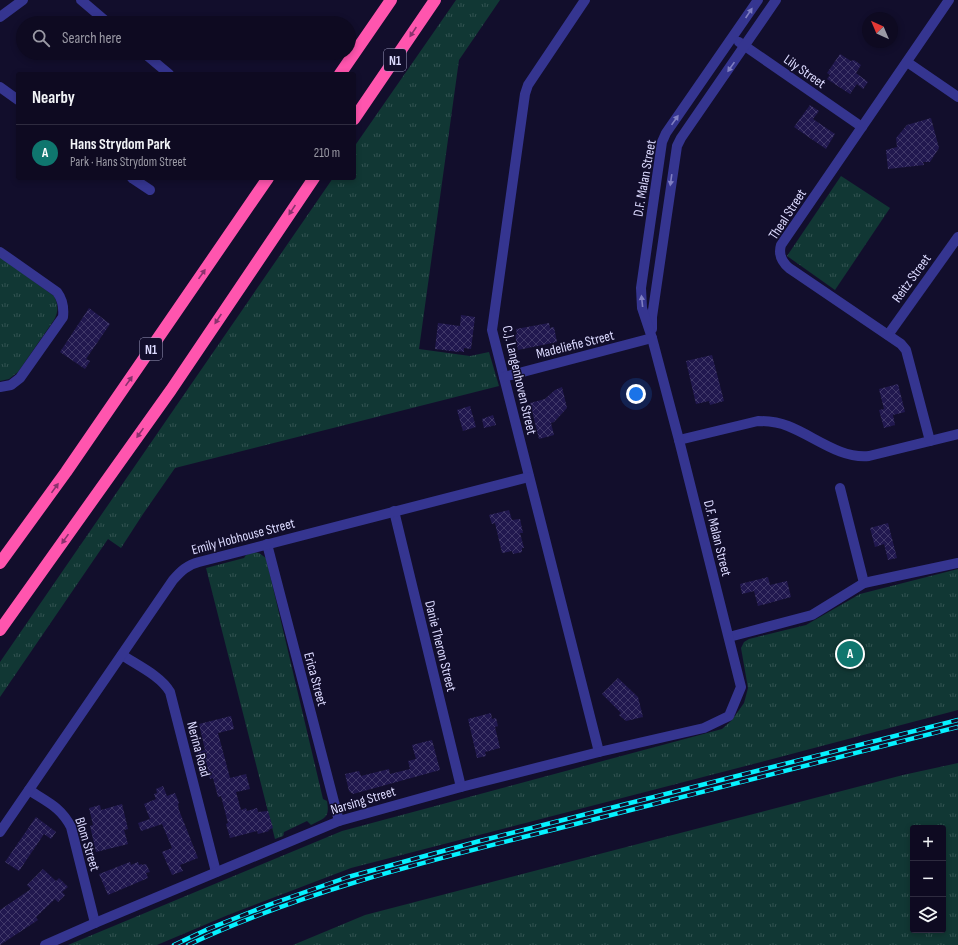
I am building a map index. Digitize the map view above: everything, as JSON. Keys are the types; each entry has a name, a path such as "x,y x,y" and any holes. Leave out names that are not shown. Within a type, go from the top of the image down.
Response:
{"highway":[{"path":"356,51 391,0"},
{"name":"N1","path":"356,116 435,0"},
{"path":"341,72 350,60"},
{"name":"N1","path":"0,566 267,180"},
{"path":"0,630 171,390 313,180"},
{"path":"0,563 32,519"}],"street":[{"path":"0,17 23,0"},
{"path":"81,0 100,16"},
{"name":"C.J. Langenhoven Street","path":"585,0 528,85 525,94 492,319 492,330 494,343 504,377 598,752"},
{"name":"D.F. Malan Street","path":"704,728 729,716 741,687 680,440 652,338 642,308 641,288 662,144 666,133 758,0"},
{"name":"D.F. Malan Street","path":"652,338 652,317 677,146 776,0"},
{"name":"Theal Street","path":"930,441 906,350 901,344 789,268 784,264 779,250 949,0"},
{"name":"Lily Street","path":"733,38 862,127"},
{"path":"152,60 166,72"},
{"path":"907,62 958,97"},
{"path":"0,87 16,99"},
{"path":"662,144 677,146"},
{"path":"135,180 150,190"},
{"name":"Reitz Street","path":"888,335 958,238"},
{"path":"0,252 57,292 62,298 64,309 63,317 20,378 11,385 0,387"},
{"name":"Madeliefie Street","path":"504,377 652,338"},
{"path":"680,440 758,421 768,421 788,426 835,448 860,457 958,434"},
{"name":"Emily Hobhouse Street","path":"0,832 181,571 191,564 529,476"},
{"path":"840,488 864,583"},
{"name":"Danie Theron Street","path":"394,512 461,787"},
{"name":"Erica Street","path":"267,544 339,821"},
{"path":"729,638 812,615 864,583 958,563"},
{"name":"Nerina Road","path":"122,655 159,680 170,692 216,872"},
{"name":"Narsing Street","path":"46,945 339,821 461,787 598,752 704,728"},
{"name":"Blom Street","path":"29,790 60,810 67,818 71,827 95,923"}],"green space":[{"path":"456,0 500,0 459,60 419,349 470,356 489,352 499,386 175,468 121,548 108,539 0,697 0,662 332,180 356,180 356,144"},
{"path":"841,176 890,208 835,290 787,256"},
{"path":"0,257 54,296 57,314 18,372 9,379 0,381"},
{"path":"254,552 259,553 266,558 323,799 327,801 328,807 327,814 323,819 311,825 307,821 284,832 283,836 275,839 206,568 244,558 246,555"},
{"path":"958,569 958,710 351,868 228,915 157,945 68,945 342,831 722,729 732,720 744,703 748,688 741,648 744,642 749,639 806,625 860,594"},
{"path":"958,763 958,945 293,945 365,915 903,775"}],"building":[{"path":"840,54 861,65 856,73 868,82 863,89 857,84 850,94 827,79 830,75 827,73"},
{"path":"810,105 819,111 813,119 835,134 826,149 794,127"},
{"path":"931,118 939,148 930,162 923,162 924,165 888,169 886,150 897,147 896,138 907,125"},
{"path":"89,308 110,324 86,359 90,361 85,369 60,352"},
{"path":"461,315 475,317 471,349 464,348 464,352 459,352 435,349 438,323 460,326"},
{"path":"549,323 550,328 554,327 557,342 518,350 515,335 517,334 516,329"},
{"path":"712,355 724,401 710,405 709,401 696,404 686,361"},
{"path":"898,384 905,412 893,415 895,425 884,428 879,410 884,409 879,389"},
{"path":"562,387 567,408 554,422 551,423 554,435 539,439 530,403 545,399 555,390"},
{"path":"470,406 476,427 463,431 457,410"},
{"path":"493,415 496,425 484,428 482,419"},
{"path":"509,510 512,520 520,519 523,533 520,533 524,548 522,548 522,552 513,554 512,551 502,553 495,523 492,524 489,515"},
{"path":"888,523 897,558 888,560 884,544 875,547 870,528"},
{"path":"768,577 770,585 787,581 791,597 758,606 754,591 742,594 740,584"},
{"path":"618,678 638,697 643,717 626,721 619,715 621,713 602,694"},
{"path":"491,713 492,719 496,718 498,726 495,727 500,748 485,752 486,756 477,758 468,719"},
{"path":"231,716 234,729 218,733 230,778 246,774 250,789 236,792 241,810 246,808 247,811 257,808 258,812 268,811 273,828 268,830 269,831 258,834 257,831 230,838 221,796 218,797 213,778 210,779 206,761 200,762 197,752 205,750 199,724"},
{"path":"432,740 440,770 353,794 349,791 345,774 359,771 361,776 389,769 390,774 410,769 408,761 416,759 412,745"},
{"path":"163,786 167,796 175,793 179,803 179,810 198,858 180,865 183,871 172,875 162,852 172,848 162,824 141,831 138,823 150,819 144,804 156,799 154,794 157,793 156,789"},
{"path":"122,804 128,829 124,830 128,844 96,852 90,826 93,825 89,808 100,805 101,810"},
{"path":"36,817 56,832 51,839 44,834 19,871 5,862"},
{"path":"130,862 131,865 138,862 139,865 146,864 150,872 146,873 148,878 108,895 99,874"},
{"path":"43,869 56,881 59,878 68,887 62,892 65,895 58,902 55,899 36,917 38,920 0,945 0,910 31,889 27,885"}],"railway":[{"path":"174,945 208,929 271,904 348,877 476,842 958,720"},
{"path":"188,945 232,925 277,908 369,878 463,852 958,727"}],"place":[{"name":"Hans Strydom Park","path":"850,654"}]}
